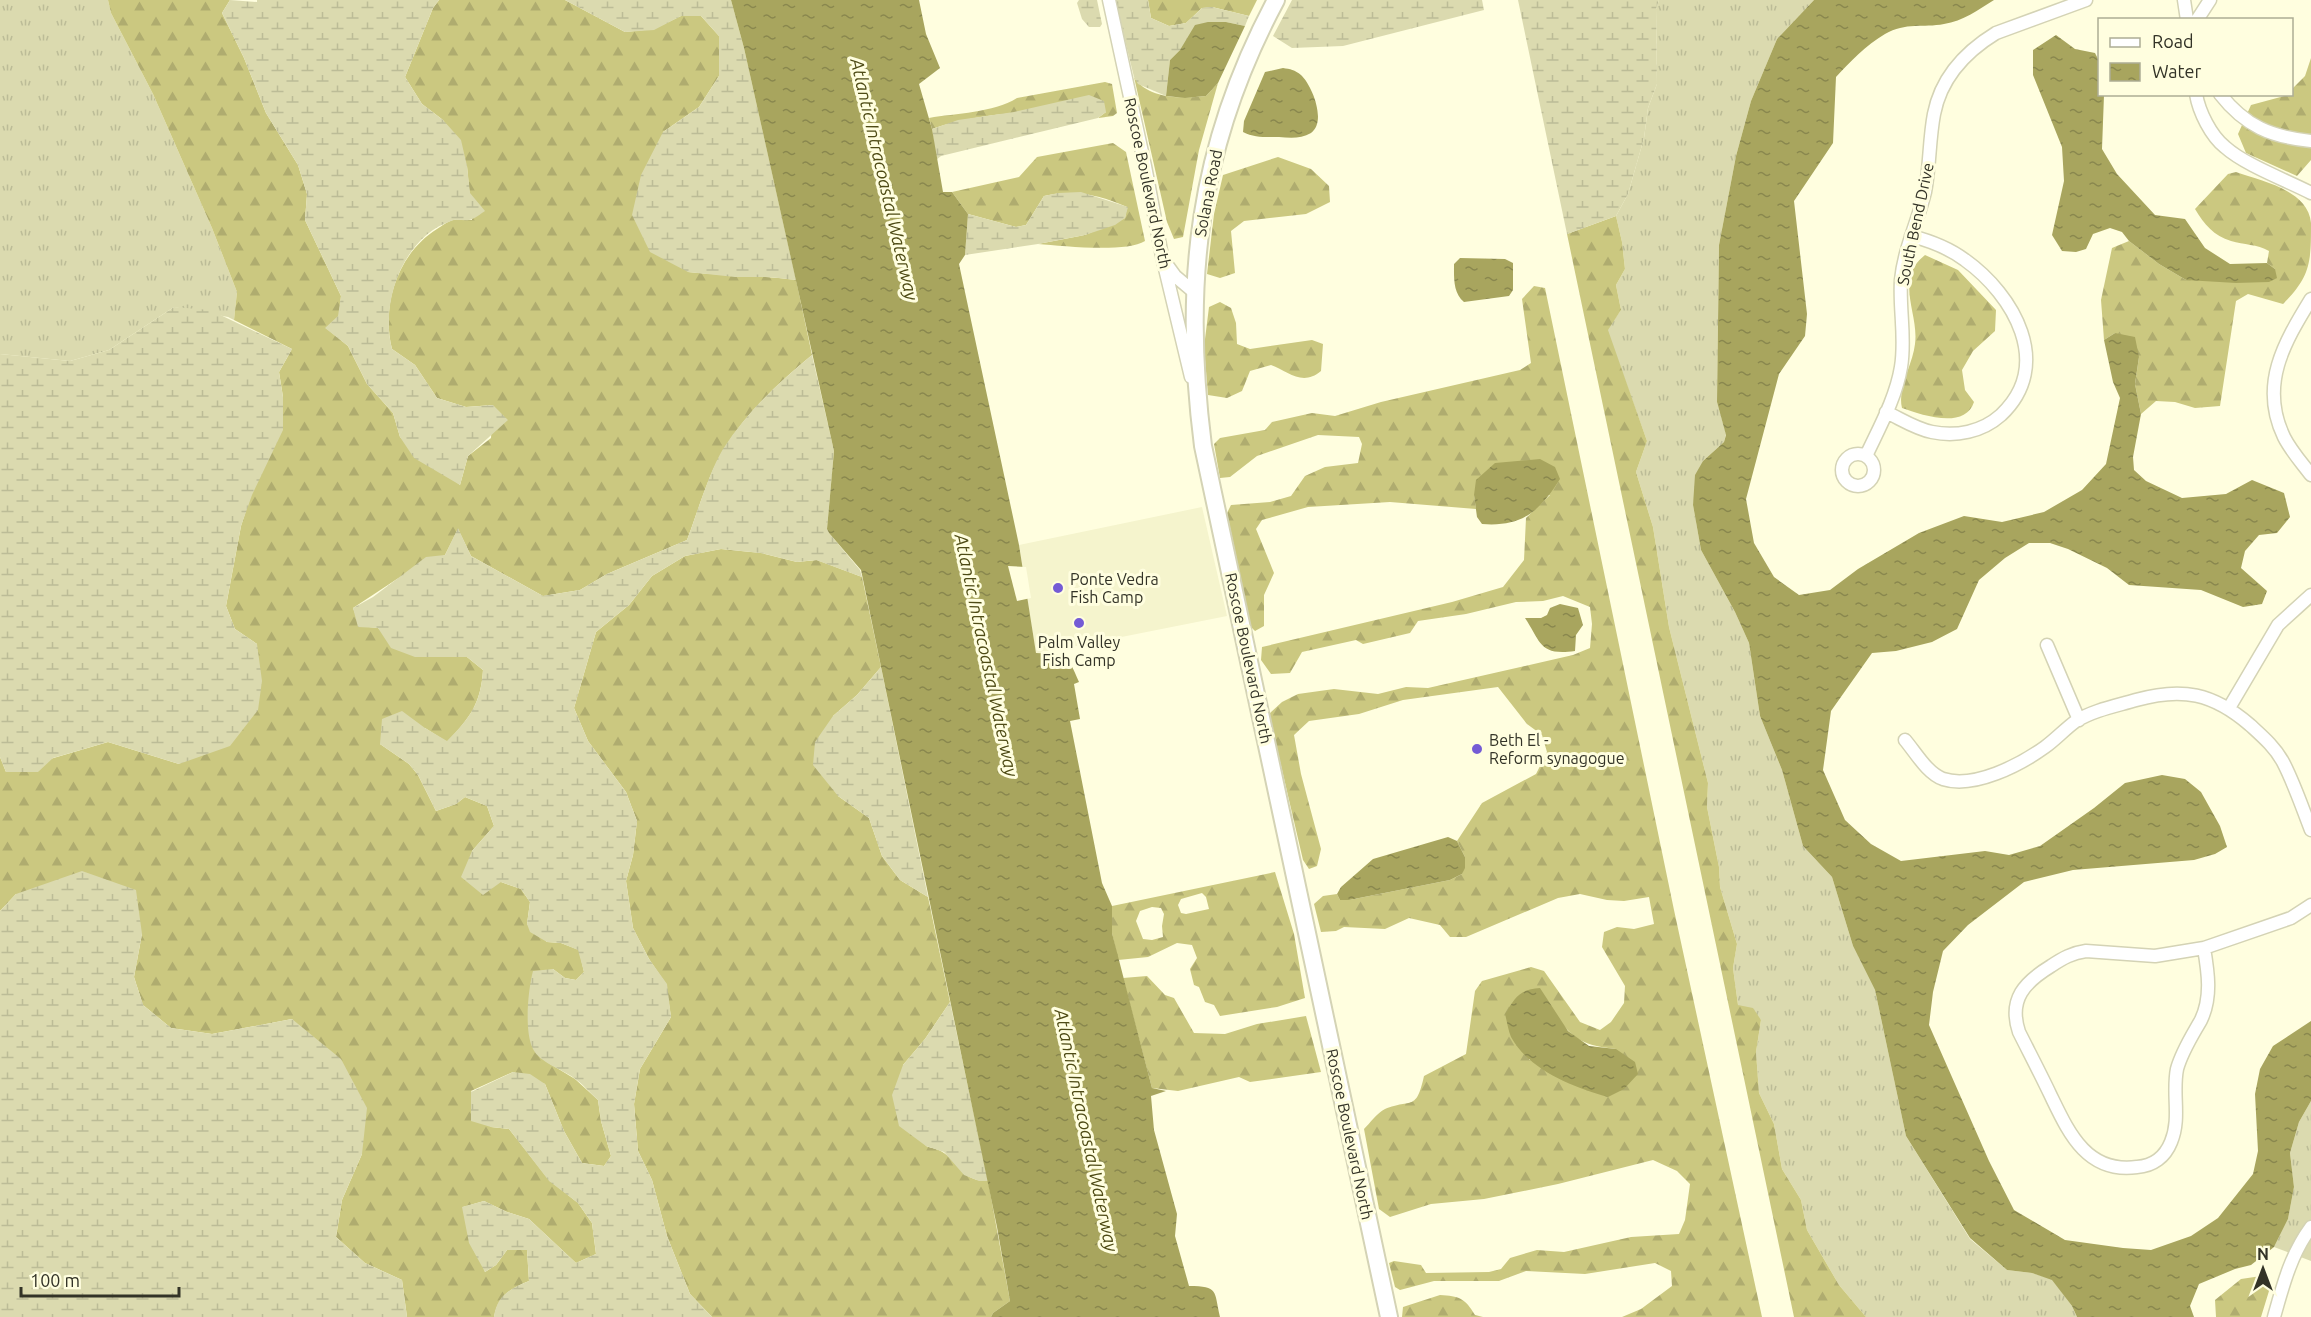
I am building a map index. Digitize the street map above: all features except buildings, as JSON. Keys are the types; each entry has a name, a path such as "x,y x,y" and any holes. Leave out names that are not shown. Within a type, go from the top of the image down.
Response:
{"street":[{"name":"Roscoe Boulevard North","path":"1108,0 1162,256 1197,398 1203,446 1389,1317"},
{"name":"Solana Road","path":"1197,398 1194,292 1203,210 1220,132 1243,70 1276,0"},
{"name":"South Bend Drive","path":"1866,456 1886,412 1901,368 1904,337 1901,280 1925,190 1934,114 1941,93 1951,74 1971,51 1996,33 2086,0"},
{"path":"2184,0 2187,18"},
{"path":"2198,18 2210,0"},
{"path":"2196,96 2208,123 2224,147 2311,193"},
{"path":"2221,96 2231,109 2247,122 2285,138 2311,141"},
{"path":"1886,412 1931,432 1948,434 1972,431 1987,425 2004,411 2014,399 2025,374 2026,350 2019,324 2014,312 1993,284 1964,259 1944,247 1911,236"},
{"path":"1162,256 1175,276 1194,292"},
{"path":"2311,299 2284,346 2275,374 2274,396 2277,418 2285,439 2311,475"},
{"path":"2229,708 2278,625 2311,595"},
{"path":"2047,645 2079,720"},
{"path":"1905,740 1930,771 1937,776 1945,779 1971,781 1986,777 2027,758 2079,720 2098,711 2167,693 2199,696 2229,708 2265,738 2283,763 2311,830"},
{"path":"2204,948 2208,974 2206,1004 2180,1058 2177,1072 2176,1128 2171,1142 2163,1156 2146,1166 2124,1168 2098,1160 2070,1135 2019,1032 2016,1016 2020,994 2032,978 2065,956 2077,952 2156,956 2204,948 2291,918 2311,905"},
{"path":"2274,1317 2291,1262 2311,1227"}],"shaded area":[{"path":"1202,507 1227,616 1036,654 1019,545"}],"green space":[{"path":"0,0 108,0 111,13 153,94 212,228 237,292 234,320 174,307 109,350 70,361 0,354"},
{"path":"108,0 230,0 222,13 244,58 266,113 298,165 307,194 305,220 341,296 339,316 326,328 348,346 367,384 393,413 400,437 460,485 468,456 491,438 493,405 466,407 437,398 415,365 392,349 389,333 391,299 395,282 412,252 423,240 449,221 472,220 467,166 443,120 422,104 405,77 433,8 439,0 565,0 625,32 654,29 681,16 701,16 719,36 719,76 699,107 663,132 688,272 796,280 812,355 764,399 733,435 713,469 687,540 607,574 580,590 543,596 471,556 458,529 445,555 397,579 353,608 360,626 378,628 416,657 467,657 483,670 480,692 473,709 447,742 425,728 380,744 409,764 418,775 436,811 456,804 465,797 487,806 494,826 472,851 501,882 521,889 530,902 527,924 547,942 561,943 579,950 584,972 576,980 565,978 553,969 529,1005 528,1024 547,1062 575,1079 598,1100 601,1121 611,1156 604,1166 582,1163 564,1131 545,1084 513,1072 471,1091 491,1127 509,1129 549,1180 578,1203 592,1223 596,1254 576,1263 529,1219 484,1201 463,1207 485,1272 496,1265 507,1250 527,1250 529,1281 516,1287 502,1298 494,1317 407,1317 402,1280 365,1263 336,1237 342,1200 362,1154 292,1019 212,1034 171,1028 143,1005 134,977 142,934 16,894 0,911 0,757 6,772 108,742 179,764 257,644 235,629 226,606 241,526 283,397 279,372 292,349 234,320 237,292 212,228 153,94 111,13"},
{"path":"230,0 257,2 257,0 439,0 433,8 405,77 422,104 443,120 461,140 470,193 485,211 475,218 451,221 434,229 419,242 399,274 392,293 389,331 392,349 415,365 437,398 466,407 493,405 508,420 468,456 460,485 414,458 400,437 393,413 367,384 348,346 325,328 338,316 341,296 305,220 307,194 298,165 266,113 244,58 222,13"},
{"path":"565,0 731,0 744,48 796,280 688,272 650,252 632,215 641,175 663,132 699,107 719,76 719,36 701,16 681,16 654,30 625,32"},
{"path":"1079,0 1097,0 1102,24 1100,27 1089,27 1082,19 1077,3"},
{"path":"1115,0 1148,0 1151,18 1169,26 1186,23 1202,8 1212,7 1249,16 1245,26 1226,22 1180,50 1170,60 1166,96 1138,84 1134,77"},
{"path":"1148,0 1257,0 1249,16 1212,7 1202,8 1186,23 1169,26 1151,18"},
{"path":"1292,0 1482,0 1484,10 1343,46 1292,48 1273,36"},
{"path":"1518,0 1659,0 1656,9 1657,84 1648,108 1644,138 1628,194 1616,216 1567,234"},
{"path":"1659,0 1814,0 1777,39 1751,101 1736,156 1719,245 1717,402 1726,434 1724,442 1703,461 1693,505 1701,550 1749,643 1760,716 1782,770 1803,846 1832,877 1853,946 1875,990 1906,1136 1970,1239 2007,1270 2032,1273 2052,1279 2072,1306 2077,1317 1866,1317 1839,1285 1807,1230 1801,1200 1782,1169 1774,1124 1759,1093 1756,1052 1761,1020 1738,1005 1733,968 1737,944 1720,887 1719,867 1707,807 1708,783 1669,627 1653,527 1636,472 1647,441 1607,330 1621,310 1616,285 1625,269 1616,216 1628,194 1644,138 1648,108 1657,84 1656,9"},
{"path":"2311,58 2311,160 2297,176 2246,153 2238,134 2251,105 2293,96 2293,88 2305,76"},
{"path":"1134,77 1148,90 1177,97 1206,96 1218,83 1199,150 1183,237 1174,239 1167,222"},
{"path":"1105,82 1112,84 1117,113 1113,116 1098,118 1106,112 1018,113 975,118 932,129 929,118 986,110 1017,98"},
{"path":"1089,95 1104,101 1106,112 1098,118 941,156 936,160 932,129 958,120 1014,112"},
{"path":"1113,143 1126,152 1145,241 1136,245 1094,248 1038,244 1085,235 1125,218 1127,207 1107,199 1076,193 1044,196 1026,225 1016,227 968,214 952,192 1019,177 1037,157"},
{"path":"1278,157 1311,169 1329,186 1330,202 1306,214 1244,221 1231,231 1235,273 1220,278 1207,274 1214,214 1223,175"},
{"path":"2236,172 2282,188 2302,202 2311,223 2308,268 2299,285 2283,304 2248,294 2236,301 2220,406 2195,408 2175,402 2156,401 2141,414 2135,384 2139,357 2115,333 2104,340 2101,300 2112,248 2129,241 2159,264 2186,280 2275,269 2267,263 2269,251 2219,236 2195,209 2228,174"},
{"path":"1081,192 1128,207 1125,218 1115,225 1085,235 965,255 968,214 1016,227 1026,225 1044,196"},
{"path":"1616,216 1625,269 1616,285 1621,310 1608,330 1647,441 1636,472 1653,527 1669,627 1708,783 1707,807 1719,867 1720,887 1737,944 1733,968 1738,1005 1753,1008 1761,1020 1756,1052 1759,1093 1774,1124 1782,1169 1801,1200 1807,1230 1839,1285 1866,1317 1794,1317 1567,234"},
{"path":"1925,255 1958,270 1996,310 1995,331 1973,351 1962,370 1965,390 1974,402 1969,411 1953,418 1931,417 1902,408 1903,384 1915,344 1910,278 1912,270"},
{"path":"1534,286 1545,288 1674,910 1762,1317 1622,1317 1641,1309 1672,1286 1671,1271 1655,1263 1585,1274 1526,1271 1499,1281 1434,1281 1400,1290 1395,1287 1389,1263 1394,1261 1421,1265 1426,1273 1489,1272 1501,1269 1510,1258 1537,1250 1564,1252 1631,1237 1679,1234 1685,1220 1690,1184 1677,1171 1653,1160 1558,1184 1484,1199 1431,1204 1390,1217 1379,1209 1364,1129 1385,1109 1412,1102 1418,1095 1424,1076 1466,1054 1475,991 1482,981 1531,967 1544,971 1580,1022 1600,1030 1611,1022 1624,1003 1625,986 1602,947 1604,932 1617,927 1634,929 1654,924 1649,897 1624,901 1580,894 1558,898 1466,937 1450,937 1440,925 1409,918 1385,929 1344,927 1336,931 1321,932 1314,904 1323,896 1337,894 1340,900 1349,900 1450,880 1462,874 1465,857 1457,841 1482,803 1536,774 1547,752 1542,735 1527,724 1498,687 1403,700 1359,714 1309,721 1294,735 1301,774 1321,849 1317,866 1309,869 1303,860 1269,714 1282,702 1298,694 1334,689 1378,694 1406,687 1428,688 1573,655 1590,648 1592,624 1590,607 1563,596 1543,601 1516,602 1466,614 1418,621 1410,633 1363,644 1356,640 1302,652 1290,673 1271,674 1261,660 1262,647 1452,602 1503,587 1524,560 1526,518 1550,495 1474,495 1476,509 1390,502 1308,507 1262,520 1256,529 1274,573 1264,595 1264,626 1255,631 1251,627 1227,513 1231,505 1270,502 1291,496 1305,476 1325,467 1358,463 1362,444 1359,437 1318,435 1257,456 1230,477 1220,478 1214,444 1220,438 1265,430 1272,422 1312,413 1335,416 1381,402 1520,370 1531,363 1522,299","holes":["1554,1014 1580,1040 1595,1046 1616,1049 1529,1060"]},
{"path":"1220,302 1231,308 1236,323 1237,344 1250,349 1312,340 1323,344 1321,371 1314,376 1301,378 1271,365 1250,371 1242,391 1227,398 1208,395 1204,347 1209,307"},
{"path":"174,307 210,310 292,349 279,372 283,397 283,430 252,495 241,526 226,606 235,629 257,644 262,681 258,710 230,746 179,764 108,742 53,758 38,772 6,772 0,757 0,354 70,361 109,350"},
{"path":"812,355 834,451 827,529 860,570 862,577 816,560 797,562 761,553 721,549 685,556 652,576 629,605 596,632 574,708 588,741 626,792 637,821 633,855 626,881 633,928 649,959 667,984 671,1017 640,1069 634,1104 638,1151 652,1180 667,1236 690,1294 712,1317 494,1317 501,1298 529,1281 527,1250 507,1250 496,1265 485,1272 469,1243 462,1207 484,1201 529,1219 576,1263 596,1254 592,1223 578,1203 549,1181 509,1129 471,1121 471,1092 513,1072 530,1074 545,1084 564,1131 582,1163 604,1166 611,1156 601,1121 598,1100 577,1080 536,1054 528,1032 528,999 533,971 553,969 565,978 576,980 584,972 578,950 561,943 547,942 530,932 527,924 530,902 521,889 501,882 483,895 461,877 472,851 494,826 487,806 465,797 456,804 436,811 418,775 409,764 380,744 382,719 402,711 447,741 473,709 480,692 483,670 467,657 415,657 391,648 378,628 358,627 353,608 373,597 426,557 445,555 458,528 471,556 543,596 580,590 607,574 687,540 708,481 723,449 764,399"},
{"path":"721,549 761,553 797,562 817,560 862,577 881,667 857,695 833,716 838,796 869,818 882,856 900,880 928,897 950,1002 925,1039 903,1065 926,1146 944,1153 967,1175 988,1181 1010,1301 991,1317 712,1317 690,1294 667,1236 652,1180 638,1151 634,1104 640,1069 671,1017 666,984 649,959 633,928 626,881 633,855 637,821 626,792 588,741 574,708 596,632 629,605 652,576 685,556"},
{"path":"881,667 928,897 900,880 882,856 869,818 838,796 813,765 815,742 833,716 857,695"},
{"path":"82,871 136,890 142,934 134,977 143,1005 171,1028 212,1034 292,1019 341,1059 367,1108 362,1154 342,1200 336,1237 365,1263 402,1280 407,1317 0,1317 0,911 16,894"},
{"path":"1275,872 1294,934 1305,998 1277,1007 1220,1016 1214,1005 1205,1002 1199,987 1194,985 1190,969 1197,958 1192,945 1177,943 1148,957 1118,960 1112,933 1112,906","holes":["1202,893 1206,897 1209,909 1181,913 1178,905 1181,899","1152,907 1161,908 1164,914 1163,937 1152,940 1143,939 1136,921 1140,911"]},
{"path":"1147,976 1165,995 1174,998 1194,1033 1225,1034 1257,1024 1306,1016 1321,1072 1250,1082 1239,1077 1178,1091 1152,1088 1123,978"},
{"path":"950,1002 988,1181 979,1181 964,1175 944,1152 926,1146 899,1126 892,1095 903,1065 925,1039"},
{"path":"2311,1101 2311,1261 2274,1247 2288,1219 2294,1187 2290,1153 2299,1122"},
{"path":"2268,1275 2269,1291 2261,1317 2216,1317 2215,1300 2241,1279"},
{"path":"1440,1295 1461,1299 1475,1315 1483,1317 1402,1317 1403,1307"}],"water":[{"name":"Atlantic Intracoastal Waterway","path":"731,0 919,0 926,34 940,68 919,84 932,129 943,192 952,192 968,214 965,255 959,264 1019,545 1036,653 1064,657 1079,682 1074,684 1080,719 1070,721 1102,883 1112,906 1112,933 1152,1088 1166,1091 1151,1096 1154,1130 1177,1214 1175,1236 1189,1286 1206,1287 1213,1292 1220,1317 991,1317 1010,1301 997,1227 861,570 827,529 834,451 744,48"},
{"path":"1814,0 1994,0 1970,15 1951,23 1893,30 1865,48 1836,77 1833,143 1794,201 1807,314 1805,336 1779,374 1746,499 1754,543 1774,577 1799,595 1830,590 1858,569 1919,533 1964,516 2002,522 2044,512 2082,490 2106,464 2120,398 2113,382 2104,340 2115,333 2135,337 2139,357 2135,384 2141,414 2133,457 2134,470 2146,481 2182,498 2226,494 2252,480 2284,493 2290,517 2277,533 2259,535 2245,551 2241,568 2267,591 2262,604 2243,607 2201,590 2129,585 2107,568 2068,549 2050,543 2029,543 2005,558 1979,580 1957,629 1932,642 1896,651 1872,653 1831,711 1823,770 1845,820 1871,844 1901,861 1985,851 2009,855 2040,846 2125,783 2162,775 2185,779 2201,792 2220,826 2227,847 2215,854 2194,860 2073,870 2024,882 1968,925 1943,951 1933,992 1929,1025 1989,1161 2014,1210 2065,1240 2151,1250 2191,1236 2218,1218 2253,1174 2258,1151 2255,1094 2260,1069 2273,1046 2311,1021 2311,1101 2299,1122 2290,1153 2294,1187 2288,1219 2274,1247 2251,1265 2199,1284 2190,1306 2194,1317 2077,1317 2072,1306 2052,1280 2032,1273 2007,1270 1970,1238 1906,1136 1875,990 1853,946 1832,877 1803,846 1782,770 1760,716 1749,643 1701,550 1693,505 1695,475 1703,461 1724,442 1726,435 1717,402 1719,245 1736,156 1751,101 1777,39"},
{"path":"1226,22 1245,26 1218,83 1206,96 1185,98 1166,96 1170,60 1180,50 1195,25"},
{"path":"2056,35 2075,49 2095,53 2098,59 2098,96 2104,96 2102,149 2117,174 2155,215 2185,219 2205,248 2230,264 2267,263 2275,269 2277,278 2269,282 2236,283 2186,280 2159,264 2129,241 2122,232 2110,228 2093,234 2086,249 2076,252 2062,251 2052,235 2064,181 2062,147 2033,75 2033,50"},
{"path":"1283,68 1299,73 1309,87 1318,112 1316,128 1307,135 1295,138 1261,137 1243,132 1244,121 1265,72"},
{"path":"1460,258 1505,259 1513,263 1513,290 1509,296 1464,302 1456,290 1454,280 1454,264"},
{"path":"1540,459 1555,467 1560,479 1537,509 1519,520 1508,523 1482,524 1477,517 1474,495 1476,480 1495,463"},
{"path":"1560,604 1578,608 1583,625 1576,635 1575,651 1563,652 1548,649 1538,640 1525,618 1541,618 1547,615 1550,608"},
{"path":"1448,837 1457,841 1465,857 1465,868 1462,874 1450,880 1340,900 1337,894 1341,887 1373,859"},
{"path":"1540,988 1568,1031 1589,1046 1616,1049 1635,1062 1638,1074 1624,1089 1608,1097 1567,1083 1541,1068 1519,1049 1511,1037 1505,1014 1522,992"}],"pier":[{"path":"1008,566 1026,567 1031,598 1017,601"}],"place":[{"name":"Ponte Vedra Fish Camp","path":"1058,588"},
{"name":"Palm Valley Fish Camp","path":"1079,623"},
{"name":"Beth El - Reform synagogue","path":"1477,749"}]}
